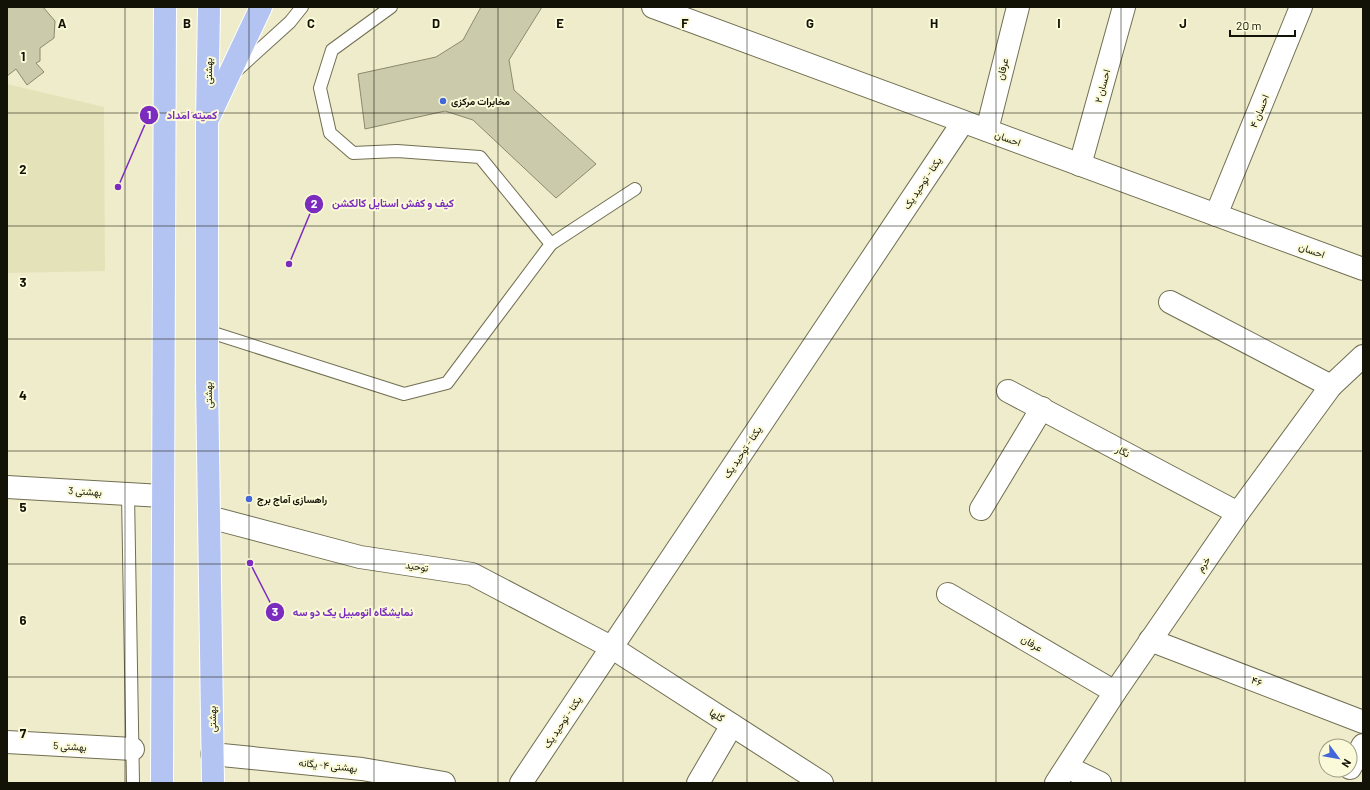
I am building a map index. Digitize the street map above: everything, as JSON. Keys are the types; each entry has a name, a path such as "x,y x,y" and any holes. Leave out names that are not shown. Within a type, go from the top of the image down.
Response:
{"main road":[{"path":"162,783 165,7"},
{"name":"بهشتی","path":"209,7 207,122 207,331 213,783"},
{"path":"207,122 261,7"}],"street":[{"name":"احسان","path":"652,7 1363,269"},
{"name":"عرفان","path":"987,130 1018,7"},
{"name":"احسان ۲","path":"1080,165 1124,7"},
{"name":"احسان ۴","path":"1216,215 1301,7"},
{"name":"یکتا - توحید یک","path":"521,783 963,122"},
{"path":"1170,302 1331,386"},
{"name":"خرم","path":"1062,775 1115,692 1238,513 1331,386 1363,356"},
{"name":"نگار","path":"1008,391 1238,513"},
{"path":"981,509 1042,408"},
{"name":"بهشتی 3","path":"7,487 162,496"},
{"name":"توحید","path":"209,517 360,557 472,574 611,647"},
{"name":"عرفان","path":"948,594 1115,692"},
{"name":"۴۶","path":"1150,640 1363,722"},
{"name":"گلها","path":"611,647 822,783"},
{"path":"698,783 732,725"},
{"name":"بهشتی 5","path":"7,742 133,749"},
{"name":"بهشتی ۴- یگانه","path":"212,754 362,769 444,783"},
{"path":"1062,775 1100,783"}],"lane":[{"path":"226,80 290,22 302,7"},
{"path":"391,7 332,50 320,88 330,132 354,153 397,151 480,157 551,244"},
{"path":"207,331 404,394 447,383 551,244 635,189"},
{"path":"128,494 133,749 132,783"}],"shaded area":[{"path":"7,84 104,107 105,271 7,273"}],"building":[{"path":"7,7 43,7 55,21 54,38 40,48 40,61 36,63 44,72 27,85 16,69 7,76"},
{"name":"مخابرات مرکزی","path":"481,7 542,7 509,60 514,90 596,164 556,198 473,120 445,111 365,129 358,74 436,57 463,40"}],"place":[{"name":"مخابرات مرکزی","path":"443,101"},
{"name":"کمیته امداد","path":"118,187"},
{"name":"کیف و کفش استایل کالکشن","path":"289,264"},
{"name":"راهسازی آماج برج","path":"249,499"},
{"name":"نمایشگاه اتومبیل یک دو سه","path":"250,563"}]}
